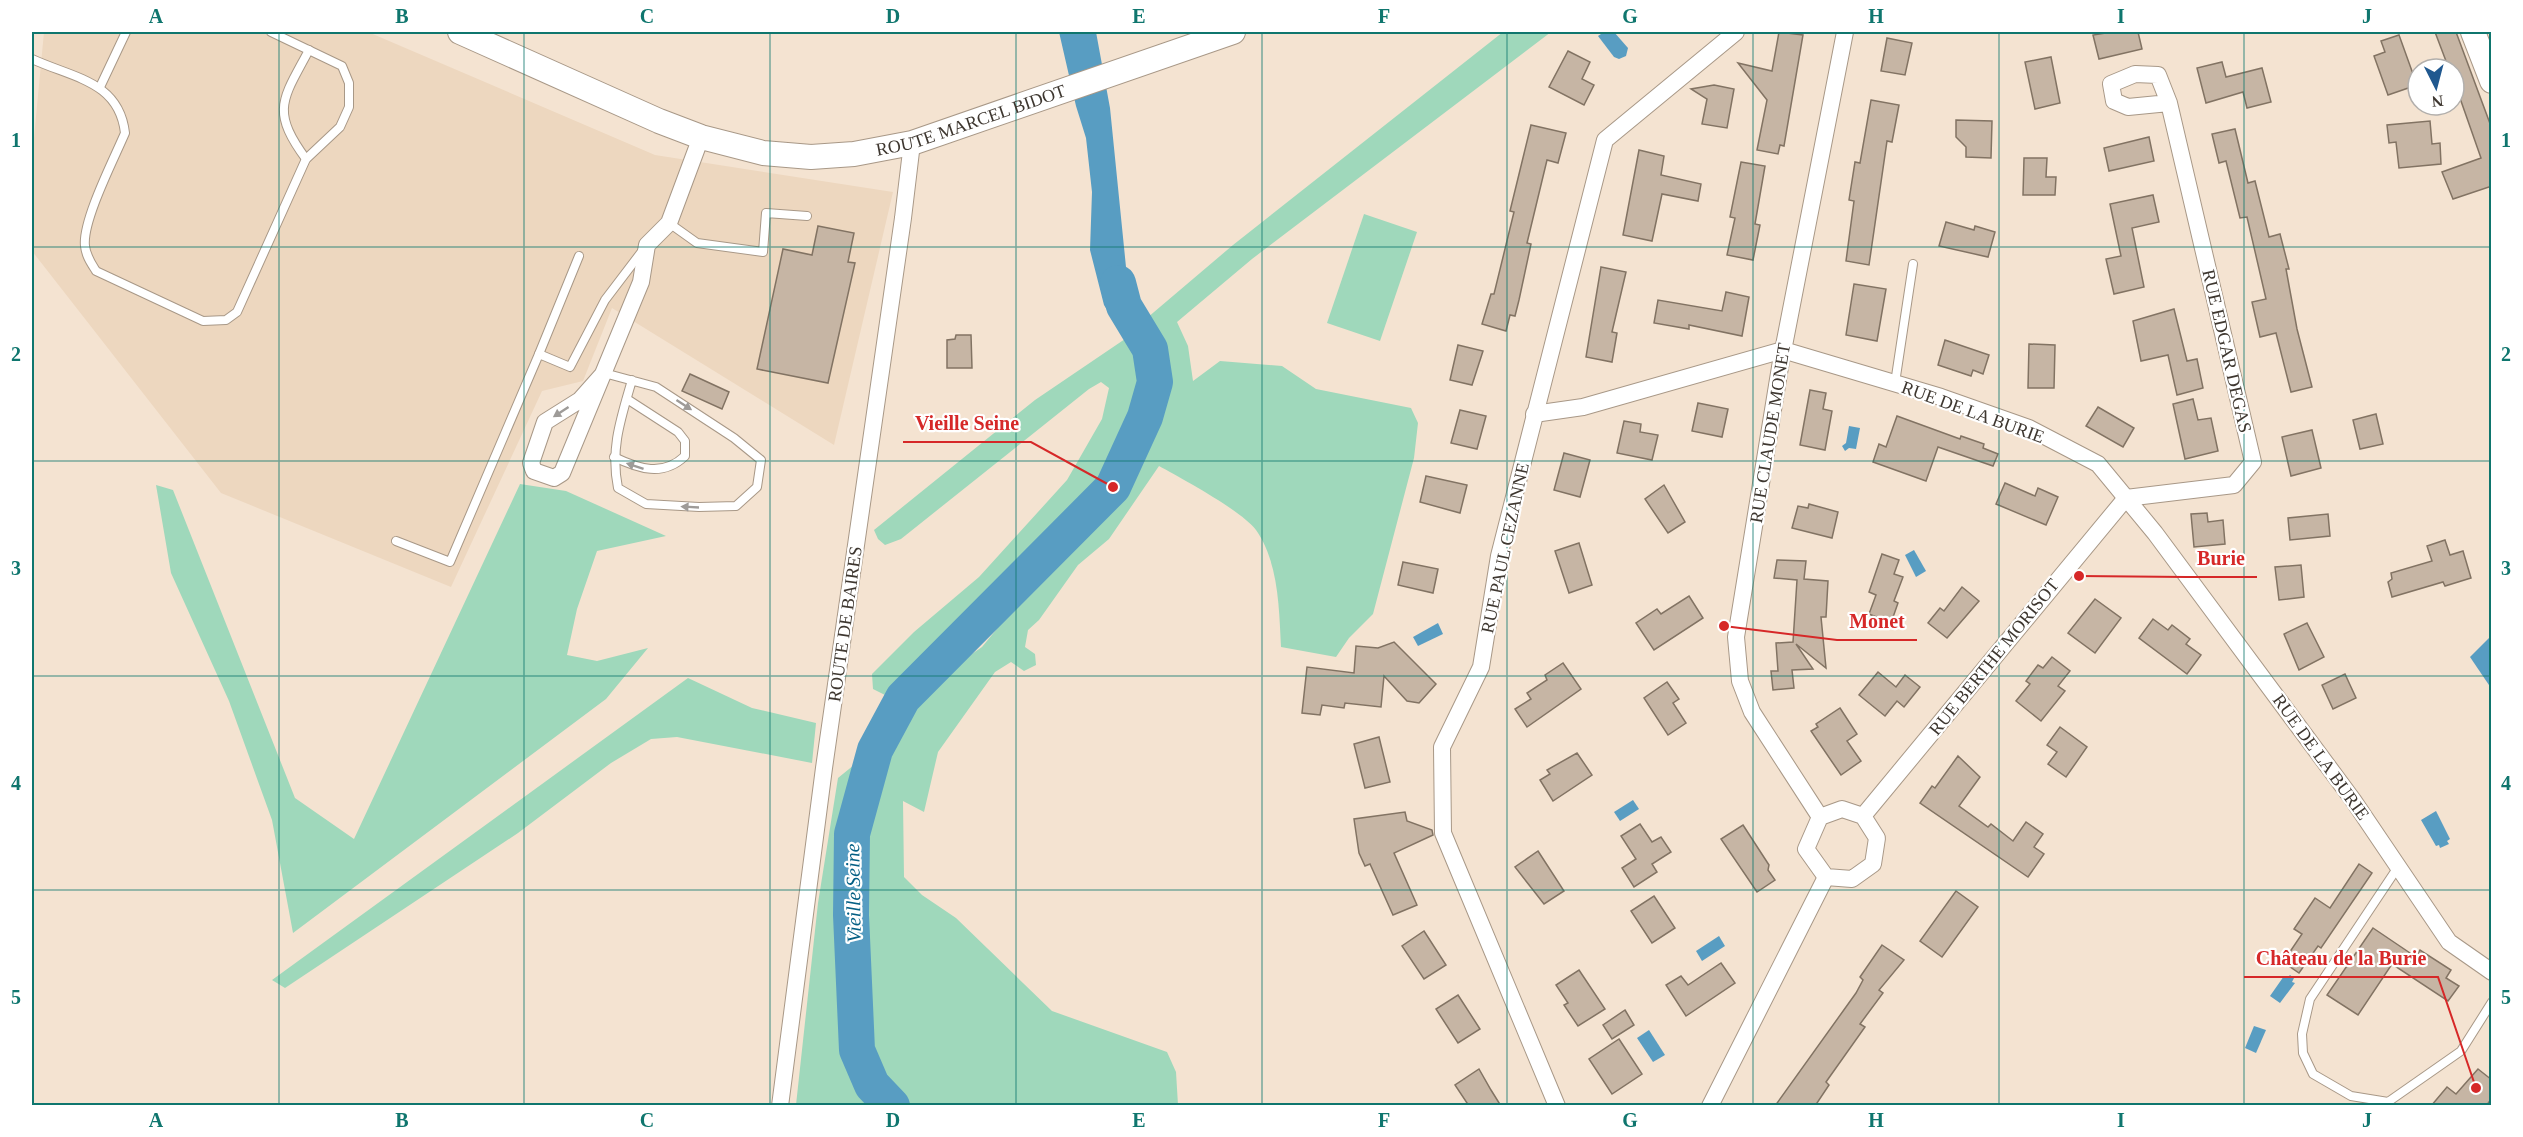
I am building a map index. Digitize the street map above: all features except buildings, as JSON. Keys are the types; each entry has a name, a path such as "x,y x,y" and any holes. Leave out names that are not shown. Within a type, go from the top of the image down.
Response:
{"street":[{"name":"ROUTE MARCEL BIDOT","path":"460,32 659,121 701,137 763,153 811,157 854,154 912,143 1233,32"},
{"name":"RUE PAUL CEZANNE","path":"1557,1106 1443,833 1442,747 1481,667 1499,556 1605,140 1736,32"},
{"name":"RUE CLAUDE MONET","path":"1820,817 1752,712 1740,681 1736,638 1783,350 1845,32"},
{"path":"2473,32 2492,81"},
{"name":"RUE EDGAR DEGAS","path":"2126,498 2234,485 2253,462 2169,103"},
{"path":"604,373 580,400 545,423 531,463 534,471 554,478 562,473 604,373 641,282 647,245 669,224 701,137"},
{"name":"ROUTE DE BAIRES","path":"780,1106 912,143"},
{"path":"1534,414 1583,407 1783,350"},
{"name":"RUE DE LA BURIE","path":"1783,350 1895,383 2029,428 2098,465 2155,533 2353,800 2449,942 2492,972"},
{"name":"RUE BERTHE MORISOT","path":"1863,816 2126,498"},
{"path":"1842,809 1863,816 1877,838 1873,864 1852,879 1826,877 1806,849 1820,817 1842,809"},
{"path":"1710,1106 1826,877"}],"lane":[{"path":"100,87 126,32"},
{"path":"32,59 100,87 118,103 125,133 87,226 85,244 87,257 96,271 203,321 226,320 237,312 306,159 340,127 349,107 349,84 342,66 271,32"},
{"path":"306,159 287,133 283,113 287,91 309,50"},
{"path":"669,224 697,243 763,252 766,213 807,216"},
{"path":"539,354 570,367 605,300 647,245"},
{"path":"396,541 450,562 579,256"},
{"path":"1895,383 1913,264"},
{"path":"604,373 632,380 656,387 734,438 760,460 757,487 736,506 699,507 646,504 618,488 614,457 632,380"},
{"path":"614,457 651,471 675,466 686,456 685,441 678,432 627,399"},
{"path":"2398,867 2310,999 2302,1034 2303,1053 2313,1074 2351,1096 2388,1102 2461,1051 2492,1002"}],"shaded area":[{"path":"44,32 368,32 655,155 893,192 834,445 612,308 583,381 542,391 451,587 221,493 32,251 32,159"}],"green space":[{"path":"1503,32 1551,32 1252,259 1177,322 1188,346 1193,381 1220,361 1282,366 1316,389 1411,408 1418,423 1414,458 1373,614 1349,638 1336,657 1281,647 1273,572 1264,543 1256,530 1249,522 1225,505 1159,466 1109,539 1078,565 1039,620 1028,630 1025,647 1035,654 1036,665 1024,671 1011,662 995,672 938,752 924,812 903,801 904,877 922,895 956,918 1052,1011 1167,1052 1176,1072 1178,1105 909,1106 893,1100 873,1076 863,1043 855,846 865,805 894,729 925,686 982,647 1033,585 1104,511 1147,442 1164,388 1165,358 1147,318 1233,245"},
{"path":"1364,214 1417,232 1380,341 1327,323"},
{"path":"1125,339 1142,360 1146,375 1141,405 1096,483 998,586 897,686 885,695 873,689 872,674 914,632 979,577 1067,480 1102,419 1109,388 1101,382 1089,389 901,539 885,545 878,539 874,530 1035,400"},
{"path":"520,484 566,491 666,536 597,551 577,609 567,655 597,661 648,648 606,699 293,933 272,820 229,701 171,573 156,485 173,490 295,798 354,839"},
{"path":"688,678 752,708 816,723 812,763 677,737 651,739 611,763 518,833 285,988 272,980"},
{"path":"865,756 854,792 843,848 847,1044 862,1086 881,1105 796,1105 818,903 838,778"}],"water":[{"path":"1059,32 1096,32 1110,108 1126,267 1132,288 1147,318 1125,339 1104,305 1090,250 1092,192 1086,138"},
{"path":"1604,32 1614,32 1628,48 1626,56 1619,59 1614,57 1598,36"},
{"path":"1849,426 1860,428 1856,449 1849,448 1845,451 1842,446 1846,443"},
{"path":"1914,550 1926,571 1916,577 1905,555"},
{"path":"1438,623 1443,634 1418,646 1413,637"},
{"path":"2491,636 2491,688 2470,657"},
{"path":"1633,800 1639,809 1620,821 1614,812"},
{"path":"2436,811 2450,839 2447,841 2449,844 2440,848 2439,845 2436,846 2421,820"},
{"path":"1719,936 1725,946 1702,961 1696,951"},
{"path":"2290,975 2294,978 2292,982 2295,983 2280,1003 2270,996 2284,976 2287,978"},
{"path":"2254,1026 2266,1030 2256,1053 2245,1048"},
{"path":"1649,1030 1665,1055 1653,1062 1637,1038"}],"waterway":[{"name":"Vieille Seine","path":"892,1106 872,1085 857,1050 851,915 852,834 875,750 903,698 1113,487 1145,417 1155,382 1150,349 1124,306 1118,283"}],"place":[{"name":"Vieille Seine","path":"1113,487"},
{"name":"Burie","path":"2079,576"},
{"name":"Monet","path":"1724,626"},
{"name":"Château de la Burie","path":"2476,1088"}]}
